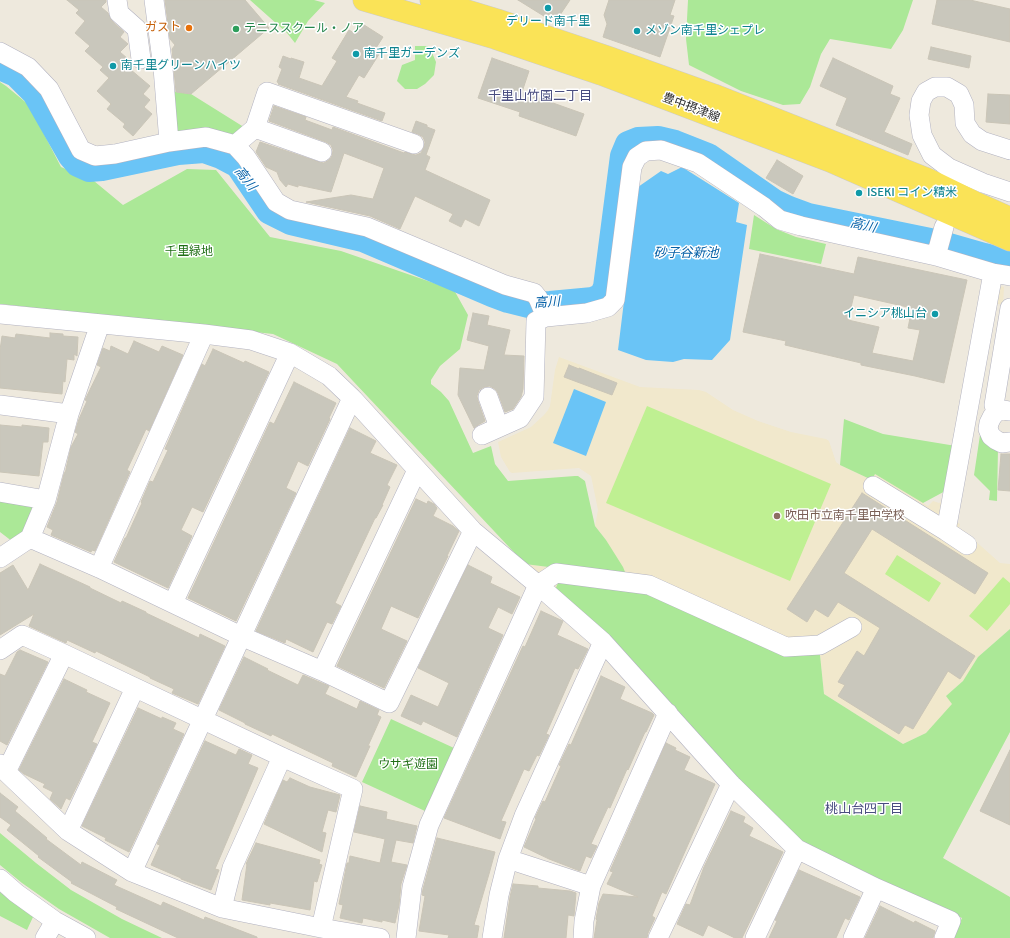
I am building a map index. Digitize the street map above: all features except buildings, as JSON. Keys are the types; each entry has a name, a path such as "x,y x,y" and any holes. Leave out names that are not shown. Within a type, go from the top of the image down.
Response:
{"main road":[{"name":"豊中摂津線","path":"364,0 494,38 601,74 830,161 1010,240"},
{"name":"豊中摂津線","path":"431,0 607,56 714,95 927,179 1010,218"}],"street":[{"path":"117,0 119,13 137,29 140,59"},
{"path":"154,0 169,142"},
{"path":"0,52 28,68 49,89 81,150 94,156 115,154 169,142 206,137 235,145 246,157 276,202 290,210 366,226 505,285 534,292 543,309"},
{"path":"1010,150 982,141 972,134 965,123 964,105 959,94 947,87 935,87 926,92 921,101 919,115 922,135 932,155 949,168 983,183 1010,192"},
{"path":"235,145 255,128 264,91 300,96 397,130 414,144"},
{"path":"255,128 322,152"},
{"path":"543,309 587,313 608,307 615,300 632,166 637,157 646,151 662,150 698,163 764,207 780,220 801,226 940,243 1001,274 971,392 946,531"},
{"path":"1010,308 994,405 1003,412 992,417 988,430 991,436 996,440 1002,443 1010,442"},
{"path":"482,435 520,418 534,397 536,321 543,309"},
{"path":"0,314 251,340 290,353 329,376 352,398 473,531 603,642 731,784 797,849 876,888 951,921 944,938"},
{"path":"0,558 30,538 46,500 69,414 100,324"},
{"path":"99,568 204,334"},
{"path":"173,603 290,353"},
{"path":"132,872 352,398"},
{"path":"488,398 499,427"},
{"path":"0,405 69,414"},
{"path":"322,671 417,470"},
{"path":"873,486 967,545"},
{"path":"0,492 46,500"},
{"path":"30,538 99,568 241,636 322,671 389,703 473,531"},
{"path":"406,938 412,887 429,825 538,585 556,573 649,585 686,593 736,614"},
{"path":"649,585 786,646 820,645 852,627"},
{"path":"0,650 22,635 353,789 321,928"},
{"path":"492,938 499,895 508,859 524,816 603,642"},
{"path":"64,654 3,768 68,831 132,872 222,908 380,938"},
{"path":"68,831 135,688"},
{"path":"583,938 584,921 591,886 668,713"},
{"path":"222,908 232,868 282,757"},
{"path":"658,938 731,784"},
{"path":"755,938 797,849"},
{"path":"508,859 591,886"},
{"path":"0,879 16,893 55,921 86,938"},
{"path":"853,938 876,888"},
{"path":"45,938 55,921"}],"shaded area":[{"name":"吹田市立南千里中学校","path":"983,283 1004,287 1003,305 994,303 956,522 960,524 959,528 1000,563 1010,564 1010,629 978,657 963,681 946,696 953,704 926,733 903,744 824,694 820,655 555,590 525,564 627,577 606,540 595,526 598,510 591,476 579,468 512,473 501,457 498,442 531,427 548,410 550,406 555,370 559,357 640,387 699,390 706,392 733,410 758,421 791,432 826,439 829,441 836,462 872,480 875,474 928,506 933,501 939,503 941,502 946,491"}],"green space":[{"path":"250,0 314,0 325,3 308,21 295,43 287,33"},
{"path":"688,0 913,0 903,30 891,49 830,39 821,54 810,87 800,104 783,105 741,91 689,65 686,39"},
{"path":"415,46 427,46 430,48 436,62 434,75 425,84 417,89 405,89 397,81 402,65 415,60"},
{"name":"千里緑地","path":"0,82 29,105 61,167 94,181 123,205 187,169 216,170 270,237 341,251 454,290 468,315 460,349 440,366 431,380 431,384 449,401 473,453 491,446 495,464 508,481 578,476 585,481 595,526 623,567 627,577 525,564 337,364 273,334 0,304"},
{"path":"171,91 191,94 247,129 235,138 179,134 173,130"},
{"path":"754,215 776,229 796,237 826,244 821,264 749,249"},
{"path":"647,406 831,484 790,581 606,503"},
{"path":"844,419 883,434 956,446 949,489 923,503 875,474 872,480 840,465"},
{"path":"980,435 984,436 998,448 997,501 989,500 990,491 974,475"},
{"path":"0,499 32,503 35,508 29,525 13,542 0,532"},
{"path":"897,555 941,583 929,602 885,574"},
{"path":"1003,577 1010,583 1010,604 987,631 969,616"},
{"path":"560,578 649,590 810,650 820,655 824,694 903,744 926,733 952,704 946,696 963,681 978,657 1010,629 1010,732 943,858 1010,897 1010,938 953,938 962,918 882,881 801,841 794,836 555,590"},
{"name":"ウサギ遊園","path":"391,719 454,748 425,811 362,782"},
{"path":"0,833 71,890 122,919 162,938 110,938 59,909 22,883 0,865"},
{"path":"0,892 33,917 27,930 0,916"}],"water":[{"name":"砂子谷新池","path":"682,167 739,203 736,222 747,225 730,340 712,360 684,359 673,362 646,360 618,350 638,187 661,171 668,174"},
{"path":"574,389 606,402 586,456 553,443"}],"waterway":[{"name":"高川","path":"0,67 16,74 35,93 71,156 78,164 89,169 102,168 178,152 204,150 221,156 238,165 269,211 291,222 363,239 492,294 528,305 593,300 602,296 606,287 623,156 628,144 638,140 658,139 675,143 708,156 774,202 808,216 935,242 1010,262"}],"place":[{"name":"デリード南千里","path":"548,8"},
{"name":"ガスト","path":"189,28"},
{"name":"テニススクール・ノア","path":"236,29"},
{"name":"メゾン南千里シェプレ","path":"637,31"},
{"name":"南千里ガーデンズ","path":"356,54"},
{"name":"南千里グリーンハイツ","path":"113,66"},
{"name":"ISEKI コイン精米","path":"859,193"},
{"name":"イニシア桃山台","path":"935,314"},
{"name":"吹田市立南千里中学校","path":"777,516"}],"district":[{"name":"千里山竹園二丁目","path":"540,97"},
{"name":"桃山台四丁目","path":"864,810"}]}
